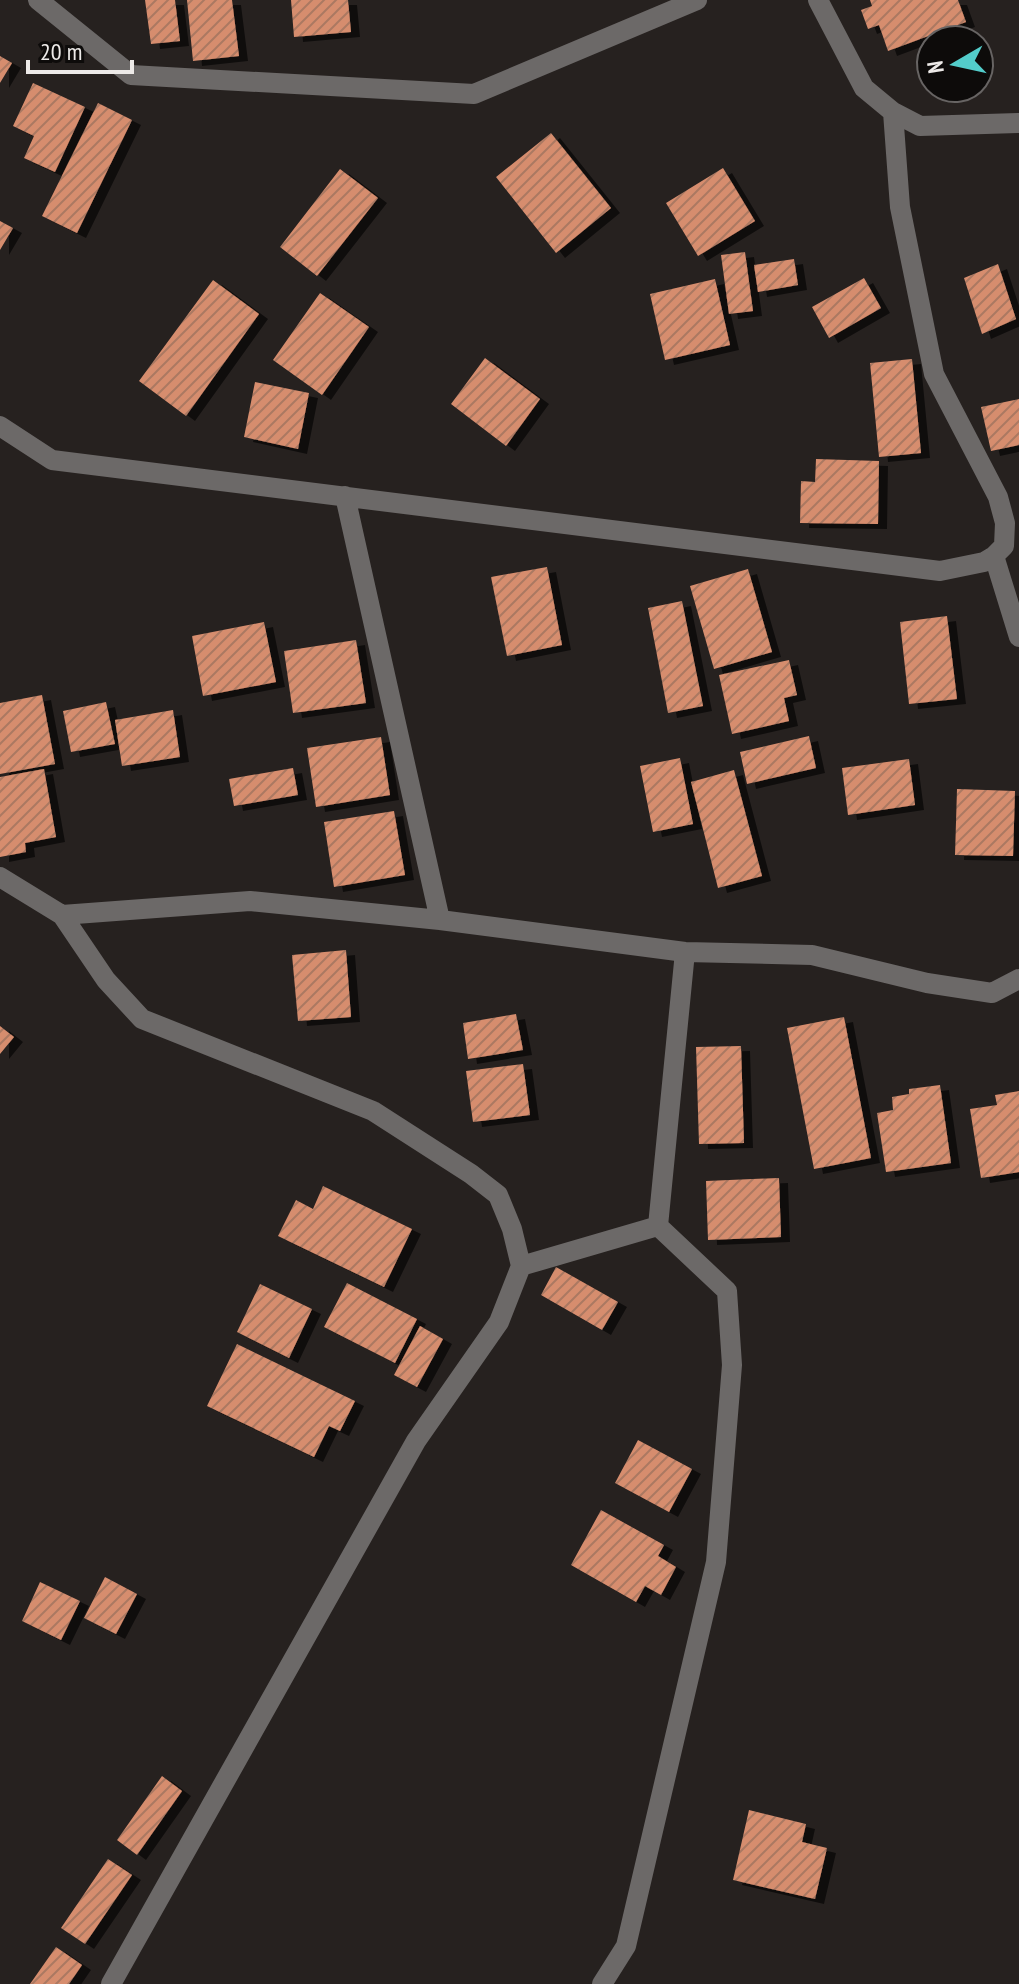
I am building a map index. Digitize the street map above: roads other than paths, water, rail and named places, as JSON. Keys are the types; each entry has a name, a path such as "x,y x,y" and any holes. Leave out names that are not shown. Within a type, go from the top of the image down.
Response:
{"street":[{"path":"38,0 131,75 474,94 697,0"},
{"path":"818,0 864,88 893,112 920,126 1019,123"},
{"path":"0,426 52,460 940,571 984,562 1004,546 1005,523 998,497 934,374 900,207 893,112"},
{"path":"345,496 440,920"},
{"path":"994,556 1019,637"},
{"path":"0,877 62,915 106,980 142,1019 373,1111 471,1174 498,1195 512,1229 521,1266 499,1322 416,1441 111,1984"},
{"path":"62,915 250,901 440,920 685,952 812,955 927,983 992,993 1019,979"},
{"path":"658,1226 685,952"},
{"path":"521,1266 658,1226"},
{"path":"602,1984 626,1946 716,1562 732,1365 727,1291 658,1226"}]}
